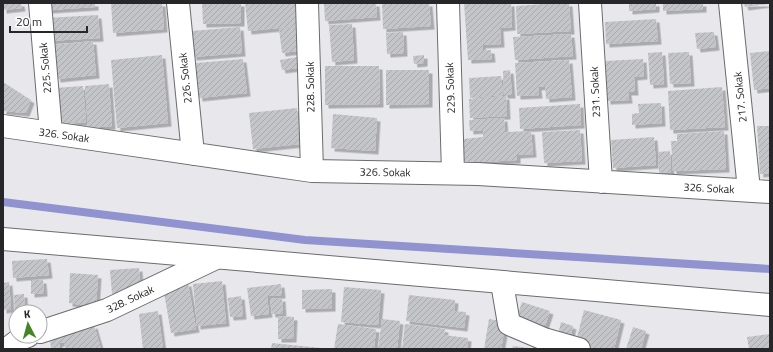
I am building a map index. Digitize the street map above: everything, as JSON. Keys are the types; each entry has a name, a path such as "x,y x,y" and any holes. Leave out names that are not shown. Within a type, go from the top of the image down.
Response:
{"street":[{"name":"225. Sokak","path":"40,3 51,133"},
{"name":"226. Sokak","path":"178,3 193,154"},
{"name":"228. Sokak","path":"308,3 312,171"},
{"name":"229. Sokak","path":"448,3 453,173"},
{"name":"231. Sokak","path":"590,3 601,182"},
{"name":"217. Sokak","path":"730,3 749,190"},
{"name":"326. Sokak","path":"3,126 312,171 453,173 770,192"},
{"path":"3,240 770,305"},
{"name":"328. Sokak","path":"48,329 107,310 217,258"},
{"path":"502,283 509,324 544,339 579,349"}],"building":[{"path":"3,3 21,3 22,8 3,10"},
{"path":"49,3 95,3 95,7 49,10"},
{"path":"111,3 162,3 164,29 113,33"},
{"path":"202,3 241,3 241,23 203,24"},
{"path":"245,3 295,3 298,26 248,31"},
{"path":"324,3 376,3 377,17 325,21"},
{"path":"382,3 429,3 431,26 383,29"},
{"path":"464,3 511,3 512,27 500,28 501,44 482,45 483,50 491,50 492,59 468,60"},
{"path":"569,3 571,31 517,34 516,6"},
{"path":"629,3 656,3 656,9 629,11"},
{"path":"663,3 703,3 703,9 663,11"},
{"path":"744,3 768,3 768,4 745,7"},
{"path":"98,15 100,38 48,41 46,18"},
{"path":"656,19 658,41 606,44 605,22"},
{"path":"352,24 354,60 332,62 329,25"},
{"path":"240,27 242,53 193,57 191,31"},
{"path":"295,27 298,51 282,53 279,29"},
{"path":"403,32 404,53 387,54 386,33"},
{"path":"714,32 716,47 697,49 695,33"},
{"path":"571,34 573,56 515,60 513,37"},
{"path":"93,41 96,75 57,79 53,45"},
{"path":"770,51 770,88 754,90 750,53"},
{"path":"662,52 664,84 650,85 648,53"},
{"path":"689,52 691,83 670,84 668,53"},
{"path":"162,55 168,123 117,128 111,60"},
{"path":"424,55 424,63 414,64 413,56"},
{"path":"297,57 298,68 282,70 280,60"},
{"path":"243,59 247,93 199,98 196,63"},
{"path":"643,59 644,76 634,77 635,92 628,92 629,100 607,101 605,61"},
{"path":"569,60 572,97 546,99 545,86 538,87 539,95 517,96 515,63"},
{"path":"325,66 379,66 380,104 325,105"},
{"path":"386,70 429,70 429,104 386,105"},
{"path":"510,70 512,95 504,95 503,71"},
{"path":"501,76 503,95 470,98 469,78"},
{"path":"3,82 31,100 26,113 3,111"},
{"path":"109,84 112,126 88,128 85,86"},
{"path":"83,86 86,122 57,125 55,88"},
{"path":"722,87 725,127 670,130 668,91"},
{"path":"506,96 507,116 470,118 469,99"},
{"path":"661,103 662,123 632,125 632,114 639,113 638,104"},
{"path":"580,104 581,125 520,129 519,108"},
{"path":"297,108 300,144 253,149 249,113"},
{"path":"333,114 377,118 375,151 331,148"},
{"path":"504,118 505,132 531,131 533,154 517,155 517,160 464,163 463,139 483,137 483,130 470,131 469,120"},
{"path":"757,126 770,126 770,173 760,174"},
{"path":"580,130 582,161 544,163 542,132"},
{"path":"724,131 726,169 673,171 671,141 677,141 677,134"},
{"path":"654,137 656,165 613,168 611,140"},
{"path":"670,151 671,172 659,173 658,152"},
{"path":"47,259 49,275 13,278 12,261"},
{"path":"139,268 141,292 112,294 110,270"},
{"path":"70,273 98,275 96,307 69,303"},
{"path":"31,280 43,280 44,293 31,294"},
{"path":"222,281 226,323 197,326 193,284"},
{"path":"9,282 11,304 8,304 8,309 3,310 3,283"},
{"path":"188,283 196,329 171,333 163,287"},
{"path":"281,284 282,295 267,296 269,314 251,316 247,288"},
{"path":"344,287 381,290 378,325 341,322"},
{"path":"332,289 332,308 302,309 302,290"},
{"path":"24,294 25,304 14,304 14,295"},
{"path":"409,295 455,300 454,311 466,312 464,328 406,321"},
{"path":"241,296 243,316 230,317 228,298"},
{"path":"282,298 283,313 272,314 270,299"},
{"path":"522,302 550,311 545,326 517,317"},
{"path":"584,310 621,320 614,349 592,349 575,345"},
{"path":"158,311 163,349 143,349 139,314"},
{"path":"278,316 294,317 293,339 278,339"},
{"path":"382,319 400,321 397,349 378,349"},
{"path":"489,319 506,322 501,349 484,349"},
{"path":"561,322 573,326 569,343 557,339"},
{"path":"338,324 376,329 374,349 334,349"},
{"path":"405,324 445,329 444,335 468,338 467,349 402,349"},
{"path":"94,325 101,349 66,349 64,343 59,343 60,349 51,349 50,340"},
{"path":"633,327 646,331 641,349 626,349"},
{"path":"770,334 770,349 749,349 747,337"},
{"path":"272,343 321,348 321,349 271,349"},
{"path":"513,346 529,348 529,349 512,349"}],"waterway":[{"path":"3,202 305,240 770,269"}]}
